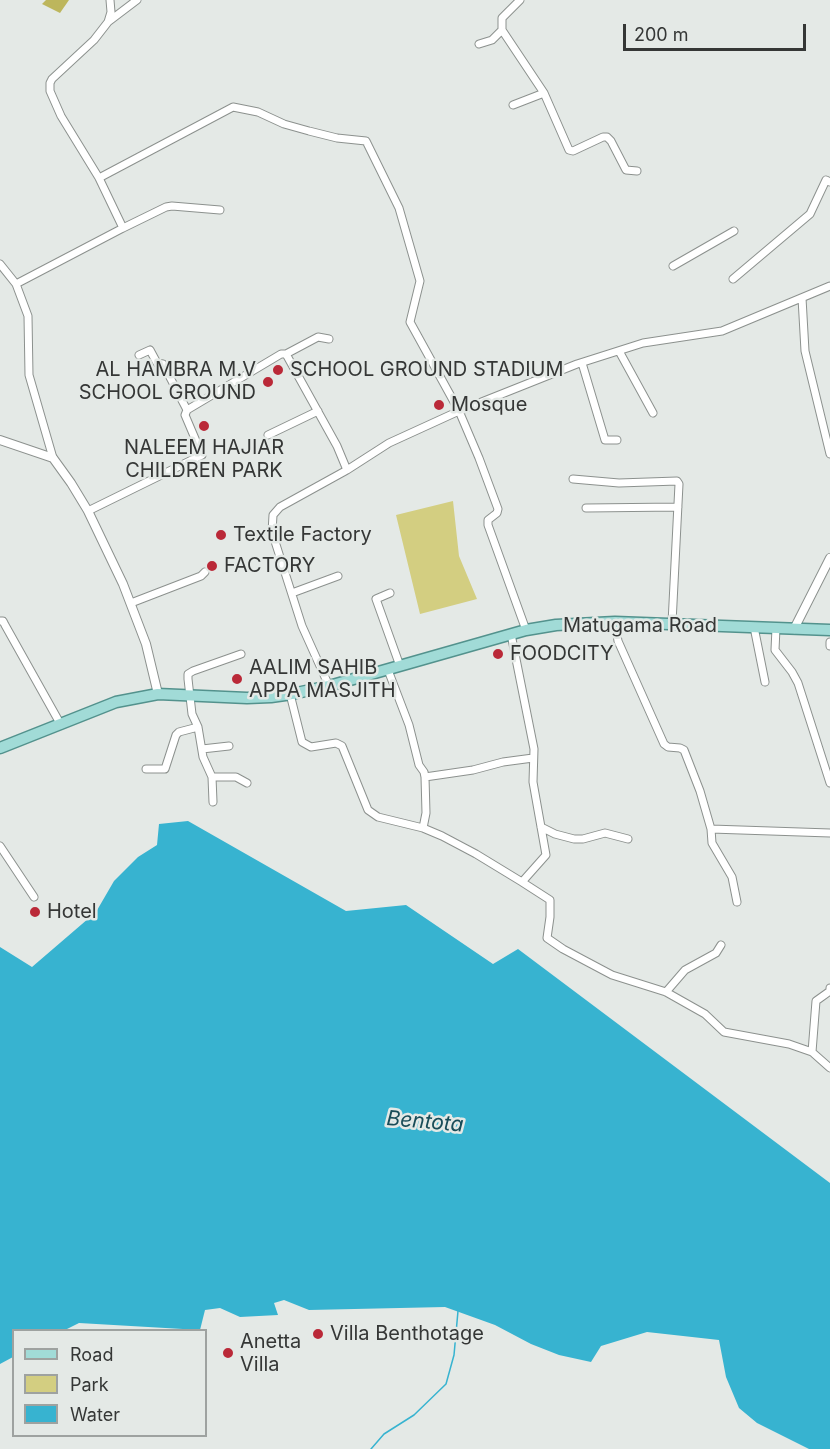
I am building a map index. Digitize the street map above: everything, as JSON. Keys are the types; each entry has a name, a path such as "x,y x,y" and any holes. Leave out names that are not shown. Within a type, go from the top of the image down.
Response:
{"main road":[{"name":"Matugama Road","path":"0,748 116,702 158,694 247,698 290,694 388,670 526,630 615,622 830,630"}],"street":[{"path":"108,22 111,12 110,0"},
{"path":"123,228 99,178 61,116 50,92 50,83 94,40 108,22 137,0"},
{"path":"479,44 492,40 501,30 502,18 520,0"},
{"path":"501,30 544,93 568,150 573,152 606,137 611,141 626,170 637,171"},
{"path":"513,105 544,93"},
{"path":"99,178 233,107 258,112 284,124 309,131 337,138 366,141 399,208 420,281 410,322 459,411 479,458 498,509 497,513 488,520 488,525 526,630"},
{"path":"733,279 810,214 826,180 830,182"},
{"path":"16,284 165,207 219,210"},
{"path":"673,266 734,231"},
{"path":"0,264 16,284 28,316 28,375 53,458 88,512 131,603 146,644 158,694"},
{"path":"329,686 302,626 272,532 273,515 280,507 347,470 389,443 459,411 582,363 643,343 722,331 830,286"},
{"path":"802,298 805,351 830,454"},
{"path":"88,512 202,455 185,415 187,410 281,354 286,354 318,337 329,339"},
{"path":"139,355 150,350 157,363 163,364 187,410"},
{"path":"619,351 653,413"},
{"path":"286,354 347,470"},
{"path":"582,363 605,440 617,440"},
{"path":"268,435 318,411"},
{"path":"0,440 53,458"},
{"path":"573,479 619,483 677,481 679,484 672,623"},
{"path":"586,508 678,507"},
{"path":"794,628 830,558"},
{"path":"131,603 201,576 205,572"},
{"path":"292,592 338,576"},
{"path":"390,593 376,599 400,666"},
{"path":"0,621 3,621 61,725"},
{"path":"615,622 618,641 664,744 684,750 711,829 712,843 732,877 737,902"},
{"path":"754,627 765,682"},
{"path":"776,628 775,650 798,683 830,783"},
{"path":"511,634 534,749 533,782 546,855 522,882"},
{"path":"213,802 212,777 203,757 198,727 192,714 189,674 241,654"},
{"path":"388,670 409,725 419,765 424,772 426,813 423,828"},
{"path":"290,694 302,742 311,747 336,743 342,746 368,810 378,817 423,828 476,854 550,900 547,938 612,975 666,992 705,1014 724,1032 789,1044 812,1052 830,1068"},
{"path":"146,769 165,769 176,735 198,727"},
{"path":"201,749 229,746"},
{"path":"425,777 533,758"},
{"path":"212,777 236,777 247,783"},
{"path":"542,827 555,834 574,839 584,839 605,833 628,839"},
{"path":"711,829 830,833"},
{"path":"0,846 34,897"},
{"path":"666,992 685,970 716,953 721,945"},
{"path":"812,1052 816,1001 830,991 830,988"}],"green space":[{"path":"453,501 459,556 477,599 420,614 396,515"}],"shaded area":[{"path":"46,0 69,0 60,13 42,4"}],"water":[{"name":"Bentota","path":"188,821 346,911 406,905 493,964 518,949 830,1183 830,1449 809,1449 757,1423 739,1408 726,1377 719,1340 647,1332 601,1346 591,1362 559,1355 531,1344 495,1325 445,1307 309,1310 284,1300 274,1303 278,1315 240,1317 220,1308 205,1310 200,1329 79,1323 67,1329 12,1329 12,1358 0,1364 0,947 32,967 96,912 114,881 138,857 157,845 159,824"}],"waterway":[{"path":"371,1449 384,1434 414,1415 446,1384 454,1355 458,1311"}],"place":[{"name":"SCHOOL GROUND STADIUM","path":"278,370"},
{"name":"AL HAMBRA M.V SCHOOL GROUND","path":"268,382"},
{"name":"Mosque","path":"439,405"},
{"name":"NALEEM HAJIAR CHILDREN PARK","path":"204,426"},
{"name":"Textile Factory","path":"221,535"},
{"name":"FACTORY","path":"212,566"},
{"name":"FOODCITY","path":"498,654"},
{"name":"AALIM SAHIB APPA MASJITH","path":"237,679"},
{"name":"Hotel","path":"35,912"},
{"name":"Villa Benthotage","path":"318,1334"},
{"name":"Anetta Villa","path":"228,1353"}]}
